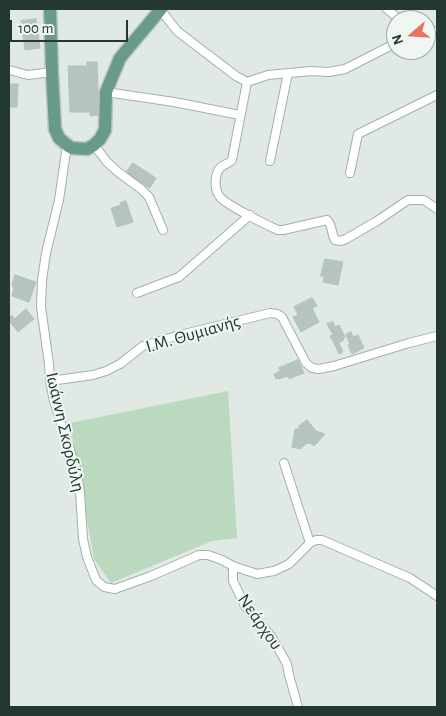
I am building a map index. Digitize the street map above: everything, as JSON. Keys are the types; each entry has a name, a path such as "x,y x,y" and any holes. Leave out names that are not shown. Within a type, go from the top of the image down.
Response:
{"main road":[{"path":"50,9 55,129 67,145 72,148 87,149 100,139 104,130 106,92 120,58 160,9"}],"street":[{"path":"160,9 177,31 236,76 247,82 268,75 311,71 329,72 345,69 386,48"},
{"path":"9,70 28,75 52,72"},
{"path":"270,161 288,73"},
{"path":"247,82 232,160 229,164 223,165 218,170 216,185 221,199 273,228 283,230 327,220 330,222 333,236 336,240 346,239 408,200 424,200 437,209"},
{"path":"106,92 174,102 240,115"},
{"path":"350,173 358,134 437,95"},
{"name":"Ιωάννη Σκορδύλη","path":"67,145 59,200 46,253 41,307 54,401 76,470 80,492 83,539 87,557 96,580 104,587 115,590 199,555 208,555 257,574 274,571 289,564 310,543"},
{"path":"94,145 107,162 141,189 148,197 163,230"},
{"path":"137,293 179,277 250,215"},
{"name":"Ι.Μ. Θυμιανής","path":"50,381 106,371 120,364 143,346 176,336 270,314 282,316 306,363 312,368 319,369 437,336"},
{"path":"284,463 310,543 322,540 410,578 437,596"},
{"name":"Νεάρχου","path":"233,566 233,581 245,606 271,636 285,660 298,707"}],"green space":[{"path":"228,391 237,538 212,541 111,583 94,559 70,423"}],"building":[{"path":"36,19 40,48 25,50 21,21"},
{"path":"87,62 97,62 99,115 90,116 90,112 70,112 68,66 87,66"},
{"path":"9,84 18,84 17,107 9,107"},
{"path":"133,163 156,178 150,188 126,173"},
{"path":"126,201 133,222 117,227 111,208 121,205 120,203"},
{"path":"325,259 343,262 338,285 323,282 324,276 321,276"},
{"path":"15,275 36,282 29,302 12,296"},
{"path":"312,298 317,306 312,308 319,322 301,332 293,317 298,315 294,307"},
{"path":"26,309 34,319 18,332 9,321 9,318 12,315 14,319"},
{"path":"333,322 335,327 339,325 345,337 343,338 344,340 335,345 330,336 333,335 327,324"},
{"path":"351,332 353,337 358,335 364,348 352,354 346,335"},
{"path":"339,343 343,352 339,354 335,345"},
{"path":"298,360 304,373 289,379 287,376 276,379 274,374 280,371 279,368"},
{"path":"307,420 316,431 325,434 314,446 307,443 300,449 292,447 295,429 299,429 299,426"}]}
